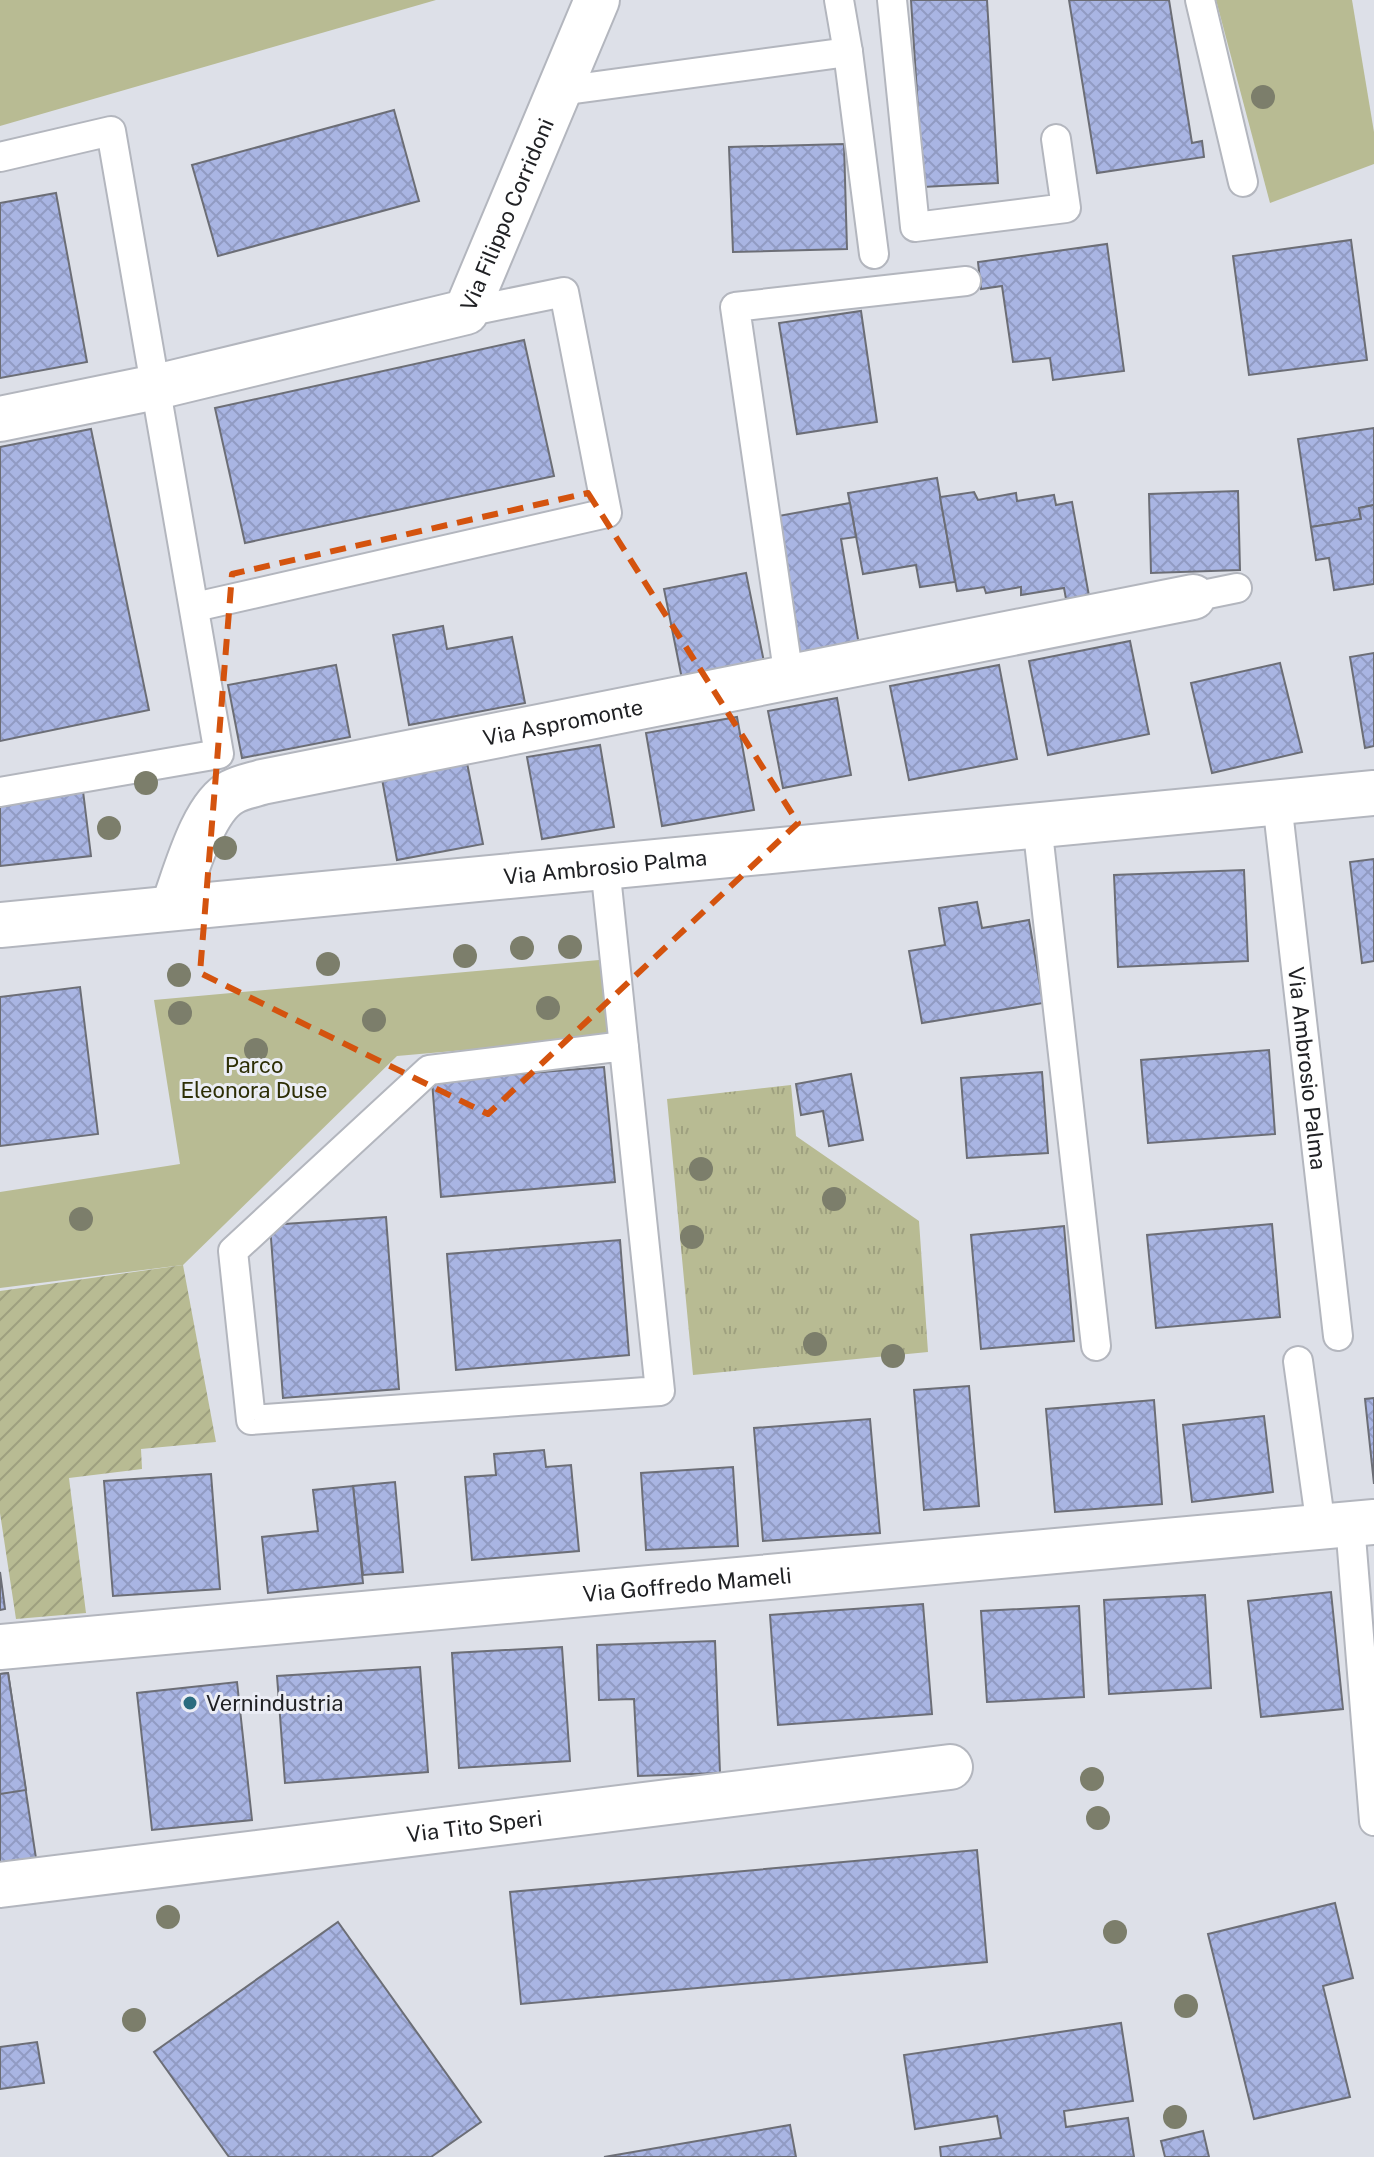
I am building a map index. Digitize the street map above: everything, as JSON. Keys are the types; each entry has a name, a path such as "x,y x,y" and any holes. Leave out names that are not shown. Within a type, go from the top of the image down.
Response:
{"street":[{"name":"Via Filippo Corridoni","path":"0,419 156,387 466,312 597,0"},
{"name":"Via Aspromonte","path":"173,907 210,815 233,791 262,782 1193,597"},
{"name":"Via Ambrosio Palma","path":"173,907 1374,793"},
{"path":"0,925 173,907"},
{"name":"Via Goffredo Mameli","path":"0,1647 1348,1525"},
{"name":"Via Tito Speri","path":"0,1885 950,1767"}],"lane":[{"path":"839,0 874,254"},
{"path":"892,0 915,227 1066,208 1056,139"},
{"path":"1200,0 1243,182"},
{"path":"560,91 848,52"},
{"path":"0,157 111,131 219,754 0,792"},
{"path":"789,678 735,307 966,281"},
{"path":"195,607 607,513 564,292 466,312"},
{"path":"1193,597 1237,588"},
{"name":"Via Ambrosio Palma","path":"1277,802 1338,1336"},
{"path":"1037,824 1096,1346"},
{"path":"605,866 624,1046 660,1391 251,1420 233,1251 429,1070 624,1046"},
{"path":"1298,1361 1348,1525 1374,1821"}],"highlighted area":[{"path":"588,493 798,823 488,1114 200,973 232,574"}],"green space":[{"path":"0,0 436,0 0,126"},
{"path":"1216,0 1352,0 1374,132 1374,164 1270,203"},
{"name":"Parco Eleonora Duse","path":"599,960 610,1037 397,1056 183,1265 0,1288 0,1192 180,1164 154,1000"},
{"path":"791,1085 796,1136 919,1221 928,1352 693,1375 667,1099"},
{"path":"183,1265 216,1442 141,1449 142,1469 69,1478 86,1613 16,1619 0,1513 0,1291"}],"building":[{"path":"911,0 987,0 998,183 923,187"},
{"path":"1069,0 1169,0 1192,143 1202,141 1204,157 1097,173"},
{"path":"394,110 419,201 218,256 192,165"},
{"path":"844,144 847,249 733,252 729,147"},
{"path":"56,193 87,362 0,378 0,203"},
{"path":"1351,240 1367,360 1249,375 1233,256"},
{"path":"1107,244 1124,371 1053,380 1050,358 1013,362 1002,286 981,289 978,262"},
{"path":"861,311 877,422 797,434 779,323"},
{"path":"524,340 554,476 245,543 215,408"},
{"path":"1374,428 1374,505 1359,508 1361,519 1311,527 1298,439"},
{"path":"91,429 149,710 0,741 0,447"},
{"path":"937,478 955,582 920,587 916,565 863,574 848,493"},
{"path":"1238,491 1240,570 1151,573 1149,494"},
{"path":"974,492 978,500 1016,493 1017,501 1054,495 1056,505 1072,502 1089,596 1066,599 1064,588 1021,595 1021,587 986,593 984,587 957,591 940,497"},
{"path":"850,503 856,537 841,539 859,645 798,656 773,517"},
{"path":"1374,505 1374,584 1334,590 1329,558 1316,560 1311,527 1361,519 1359,508"},
{"path":"746,573 764,662 682,679 664,589"},
{"path":"443,626 447,649 512,637 525,703 409,725 393,635"},
{"path":"1130,641 1149,734 1048,755 1029,661"},
{"path":"1374,653 1374,746 1365,748 1350,657"},
{"path":"1280,663 1302,752 1212,773 1191,683"},
{"path":"336,665 350,737 242,758 228,685"},
{"path":"999,665 1017,759 909,780 890,686"},
{"path":"837,698 851,775 783,788 768,711"},
{"path":"737,717 754,810 662,826 646,733"},
{"path":"600,745 614,827 542,839 527,757"},
{"path":"467,763 483,844 397,860 382,779"},
{"path":"83,791 91,856 0,866 0,801"},
{"path":"1374,859 1374,961 1362,963 1350,862"},
{"path":"1244,870 1248,961 1118,967 1114,875"},
{"path":"977,902 982,928 1029,920 1043,1003 922,1023 909,951 945,945 939,908"},
{"path":"80,987 98,1134 0,1146 0,997"},
{"path":"1269,1050 1275,1134 1148,1143 1141,1060"},
{"path":"604,1067 615,1182 441,1197 432,1081"},
{"path":"1042,1072 1048,1153 967,1158 961,1078"},
{"path":"851,1074 863,1140 829,1146 823,1111 801,1115 796,1084"},
{"path":"386,1217 399,1389 283,1398 270,1225"},
{"path":"1272,1224 1280,1317 1156,1328 1147,1235"},
{"path":"1064,1226 1074,1341 981,1349 971,1235"},
{"path":"620,1240 629,1355 456,1370 447,1254"},
{"path":"969,1386 979,1506 924,1510 914,1390"},
{"path":"1374,1398 1374,1484 1365,1399"},
{"path":"1154,1400 1162,1504 1055,1512 1046,1409"},
{"path":"1264,1416 1273,1492 1192,1502 1183,1425"},
{"path":"870,1419 880,1533 763,1541 754,1428"},
{"path":"544,1450 546,1467 571,1465 579,1551 472,1560 465,1477 496,1475 494,1454"},
{"path":"733,1467 738,1546 646,1550 641,1473"},
{"path":"211,1474 220,1589 113,1596 104,1481"},
{"path":"395,1482 403,1572 363,1575 353,1486"},
{"path":"353,1486 363,1583 268,1593 262,1537 318,1531 313,1490"},
{"path":"0,1572 5,1609 0,1610"},
{"path":"1331,1592 1343,1709 1261,1717 1248,1601"},
{"path":"1205,1595 1211,1688 1109,1694 1104,1600"},
{"path":"923,1604 932,1714 778,1725 770,1615"},
{"path":"1079,1606 1084,1697 987,1702 981,1611"},
{"path":"715,1641 720,1773 638,1776 634,1699 599,1700 597,1645"},
{"path":"562,1647 570,1761 459,1768 452,1653"},
{"path":"420,1667 428,1772 285,1783 277,1676"},
{"path":"8,1673 37,1865 0,1871 0,1674"},
{"path":"8,1673 26,1790 0,1794 0,1674"},
{"path":"237,1682 252,1820 152,1830 137,1693"},
{"path":"977,1850 987,1962 521,2004 510,1892"},
{"path":"1335,1903 1353,1978 1323,1986 1350,2097 1254,2119 1208,1934"},
{"path":"338,1922 481,2122 431,2157 229,2157 154,2052"},
{"path":"1121,2023 1133,2101 1064,2111 1066,2127 1128,2118 1134,2157 941,2157 940,2147 1001,2138 997,2116 915,2129 904,2055"},
{"path":"37,2042 44,2083 0,2089 0,2047"},
{"path":"790,2125 796,2157 604,2157"},
{"path":"1203,2131 1209,2157 1165,2157 1161,2141"}],"place":[{"name":"Vernindustria","path":"190,1703"}]}
